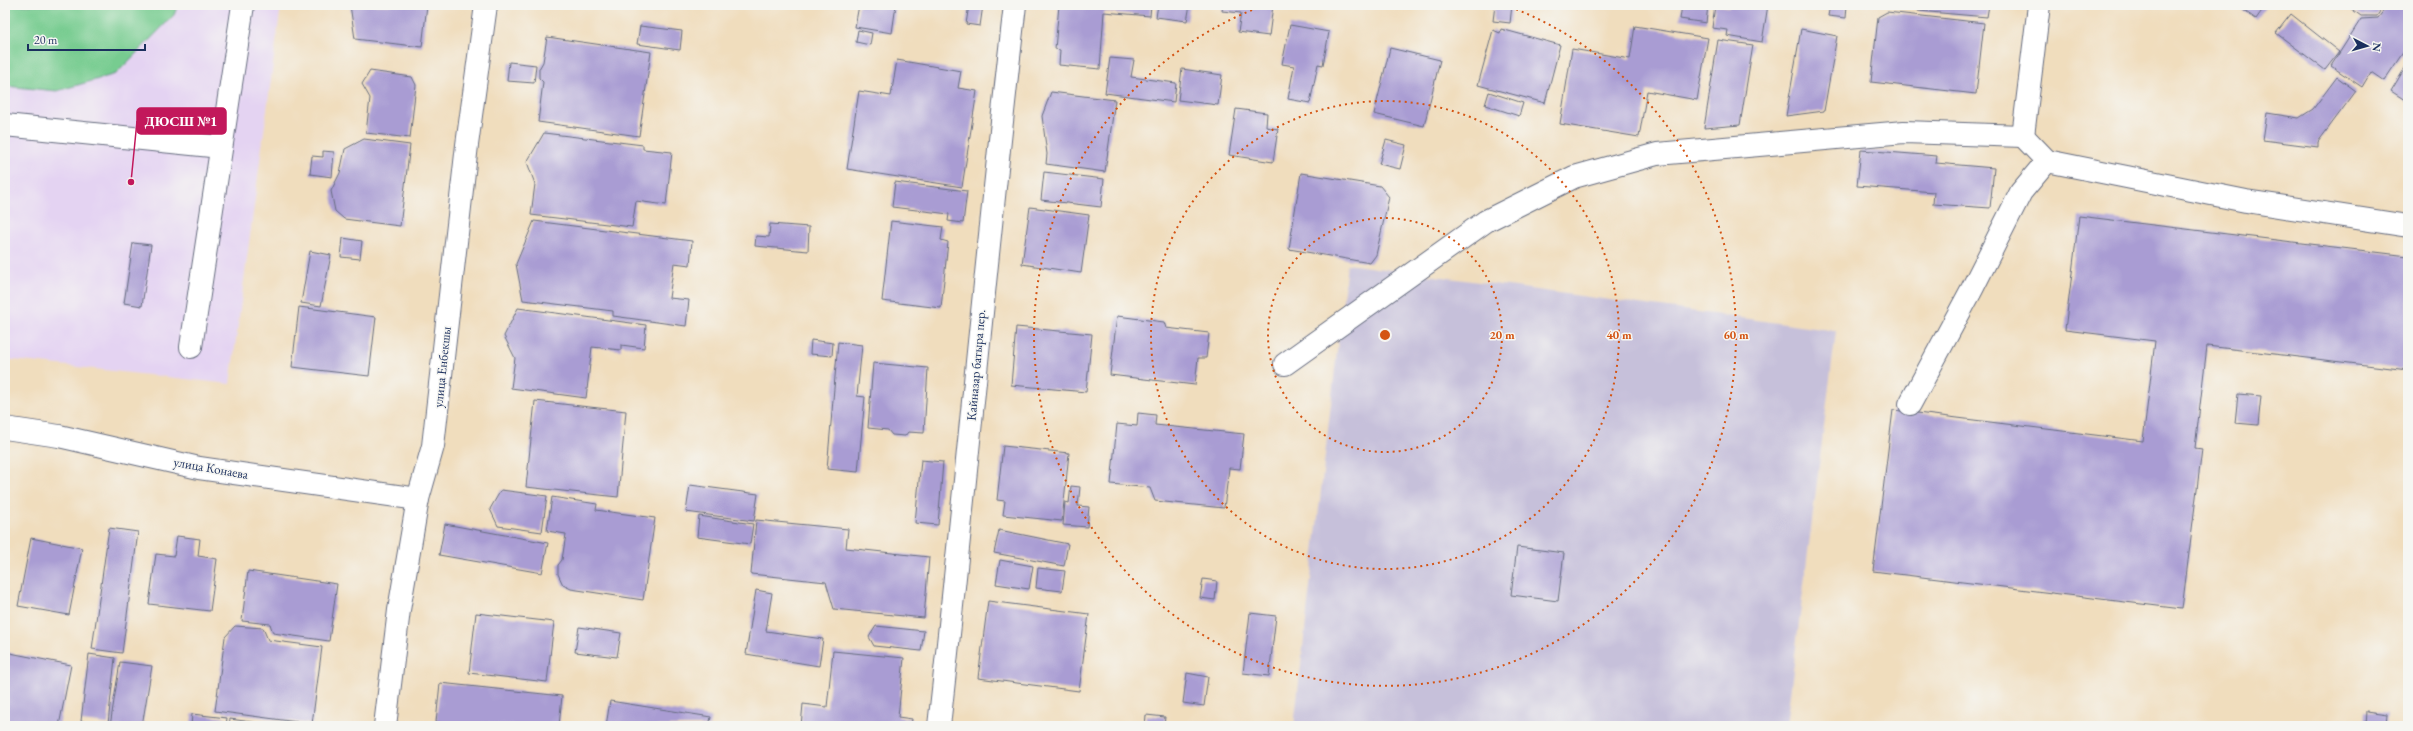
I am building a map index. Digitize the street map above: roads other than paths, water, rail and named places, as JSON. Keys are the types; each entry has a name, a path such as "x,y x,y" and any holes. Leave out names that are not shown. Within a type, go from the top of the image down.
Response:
{"street":[{"path":"191,347 243,5"},
{"name":"улица Енбекшы","path":"385,726 399,610 418,500 433,446 467,145 486,5"},
{"name":"Кайназар батыра пер.","path":"939,726 962,523 982,301 1016,5"},
{"path":"2023,136 2039,5"},
{"path":"5,125 221,147"},
{"path":"1285,364 1486,221 1574,177 1656,154 1904,132 2023,136 2047,161 2246,201 2408,226"},
{"path":"1910,404 1972,289 2021,192 2047,161"},
{"name":"улица Конаева","path":"5,428 59,436 199,468 418,500"}],"place":[{"name":"ДЮСШ №1","path":"131,182"}]}
